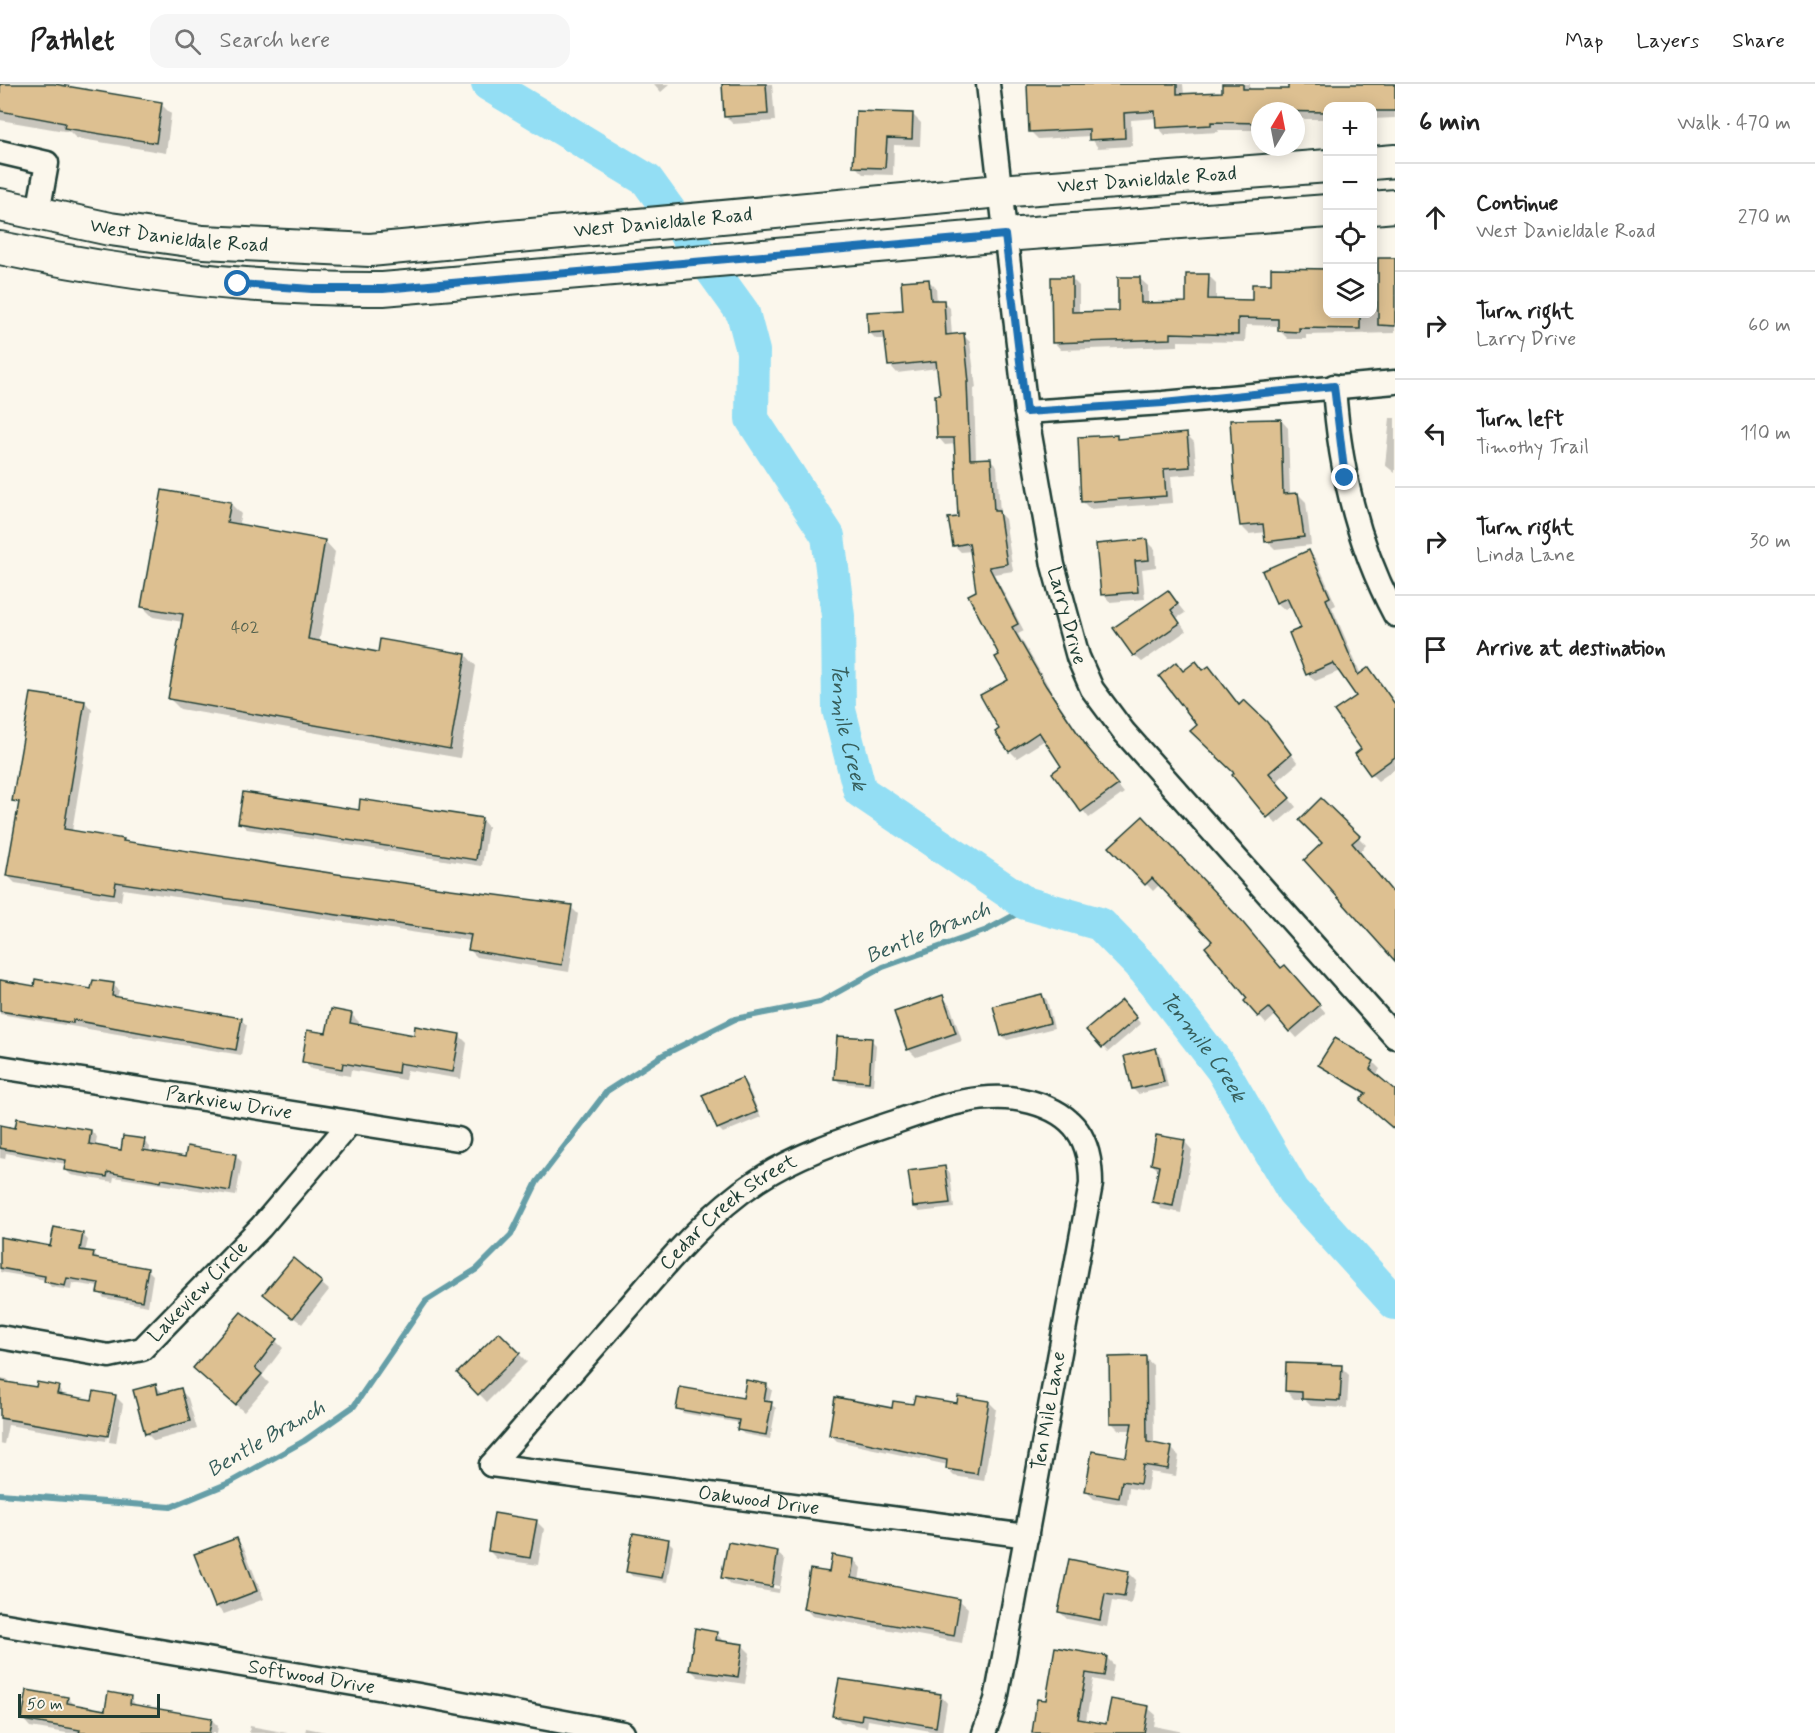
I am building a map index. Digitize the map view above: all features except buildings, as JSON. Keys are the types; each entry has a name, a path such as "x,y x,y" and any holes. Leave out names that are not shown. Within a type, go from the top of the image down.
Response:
{"main road":[{"path":"1377,163 1395,161"},
{"name":"West Danieldale Road","path":"0,205 110,230 221,243 370,250 1000,191 1323,166"},
{"path":"1377,208 1395,206"},
{"name":"West Danieldale Road","path":"0,248 71,263 216,282 312,289 383,289 1005,235 1323,211"},
{"path":"216,282 221,243"}],"street":[{"name":"Larry Drive","path":"988,84 1026,412 1056,575 1078,657 1092,689 1169,785 1240,859 1314,948 1395,1037"},
{"path":"0,152 47,163 38,213"},
{"path":"1026,412 1163,403 1395,382"},
{"path":"1334,386 1345,478 1359,533 1379,585 1395,615"},
{"name":"Parkview Drive","path":"0,1067 349,1124 458,1139"},
{"name":"Cedar Creek Street","path":"491,1466 671,1258 707,1222 757,1180 793,1161 846,1139 927,1111 1002,1096 1046,1106"},
{"name":"Ten Mile Lane","path":"984,1733 996,1700 1091,1184 1091,1161 1083,1138 1071,1120 1046,1106"},
{"name":"Lakeview Circle","path":"0,1337 109,1356 142,1349 261,1227 349,1124"},
{"name":"Oakwood Drive","path":"491,1466 1027,1536"},
{"name":"Softwood Drive","path":"0,1624 623,1733"}],"waterway":[{"name":"Tenmile Creek","path":"488,84 647,180 743,313 753,351 752,419 828,536 838,616 839,710 860,791 1025,903 1100,924 1145,970 1222,1069 1293,1191 1395,1303"},
{"name":"Bentle Branch","path":"0,1494 171,1507 229,1483 304,1441 354,1406 426,1301 477,1269 511,1235 537,1182 607,1091 663,1055 735,1019 820,1002 883,967 987,930 1033,905"}],"route":[{"path":"238,284 312,289 383,289 1005,235 1026,412 1163,403 1334,386 1336,418 1345,478"}]}
